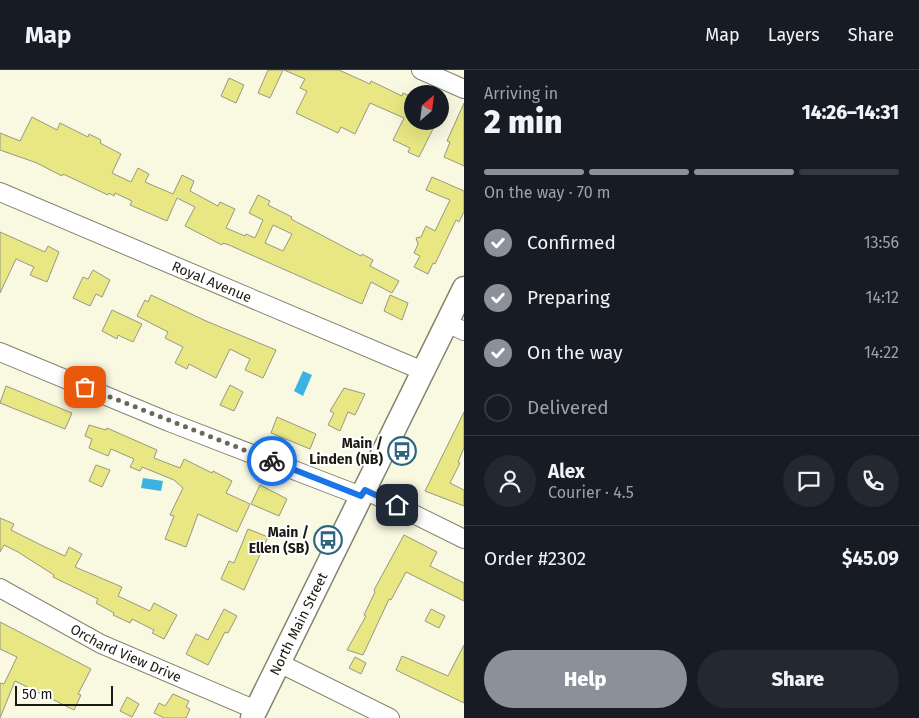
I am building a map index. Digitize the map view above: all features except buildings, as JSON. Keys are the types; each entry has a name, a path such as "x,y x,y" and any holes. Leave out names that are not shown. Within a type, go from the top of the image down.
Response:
{"main road":[{"name":"North Main Street","path":"254,714 423,371 456,327 464,288"}],"street":[{"path":"421,70 464,89"},
{"name":"Royal Avenue","path":"0,192 423,371"},
{"path":"0,352 169,422 363,493 464,539"},
{"name":"Orchard View Drive","path":"0,588 101,644 254,714"},
{"path":"279,663 390,718"}],"water":[{"path":"303,371 312,375 303,396 294,391"},
{"path":"143,478 163,481 161,491 141,488"}],"way so far":[{"path":"85,387 169,422 272,461"}],"place":[{"name":"Main / Linden (NB)","path":"402,451"},
{"name":"Main / Ellen (SB)","path":"328,540"}],"route":[{"path":"272,461 361,496 365,490 397,505"}]}
